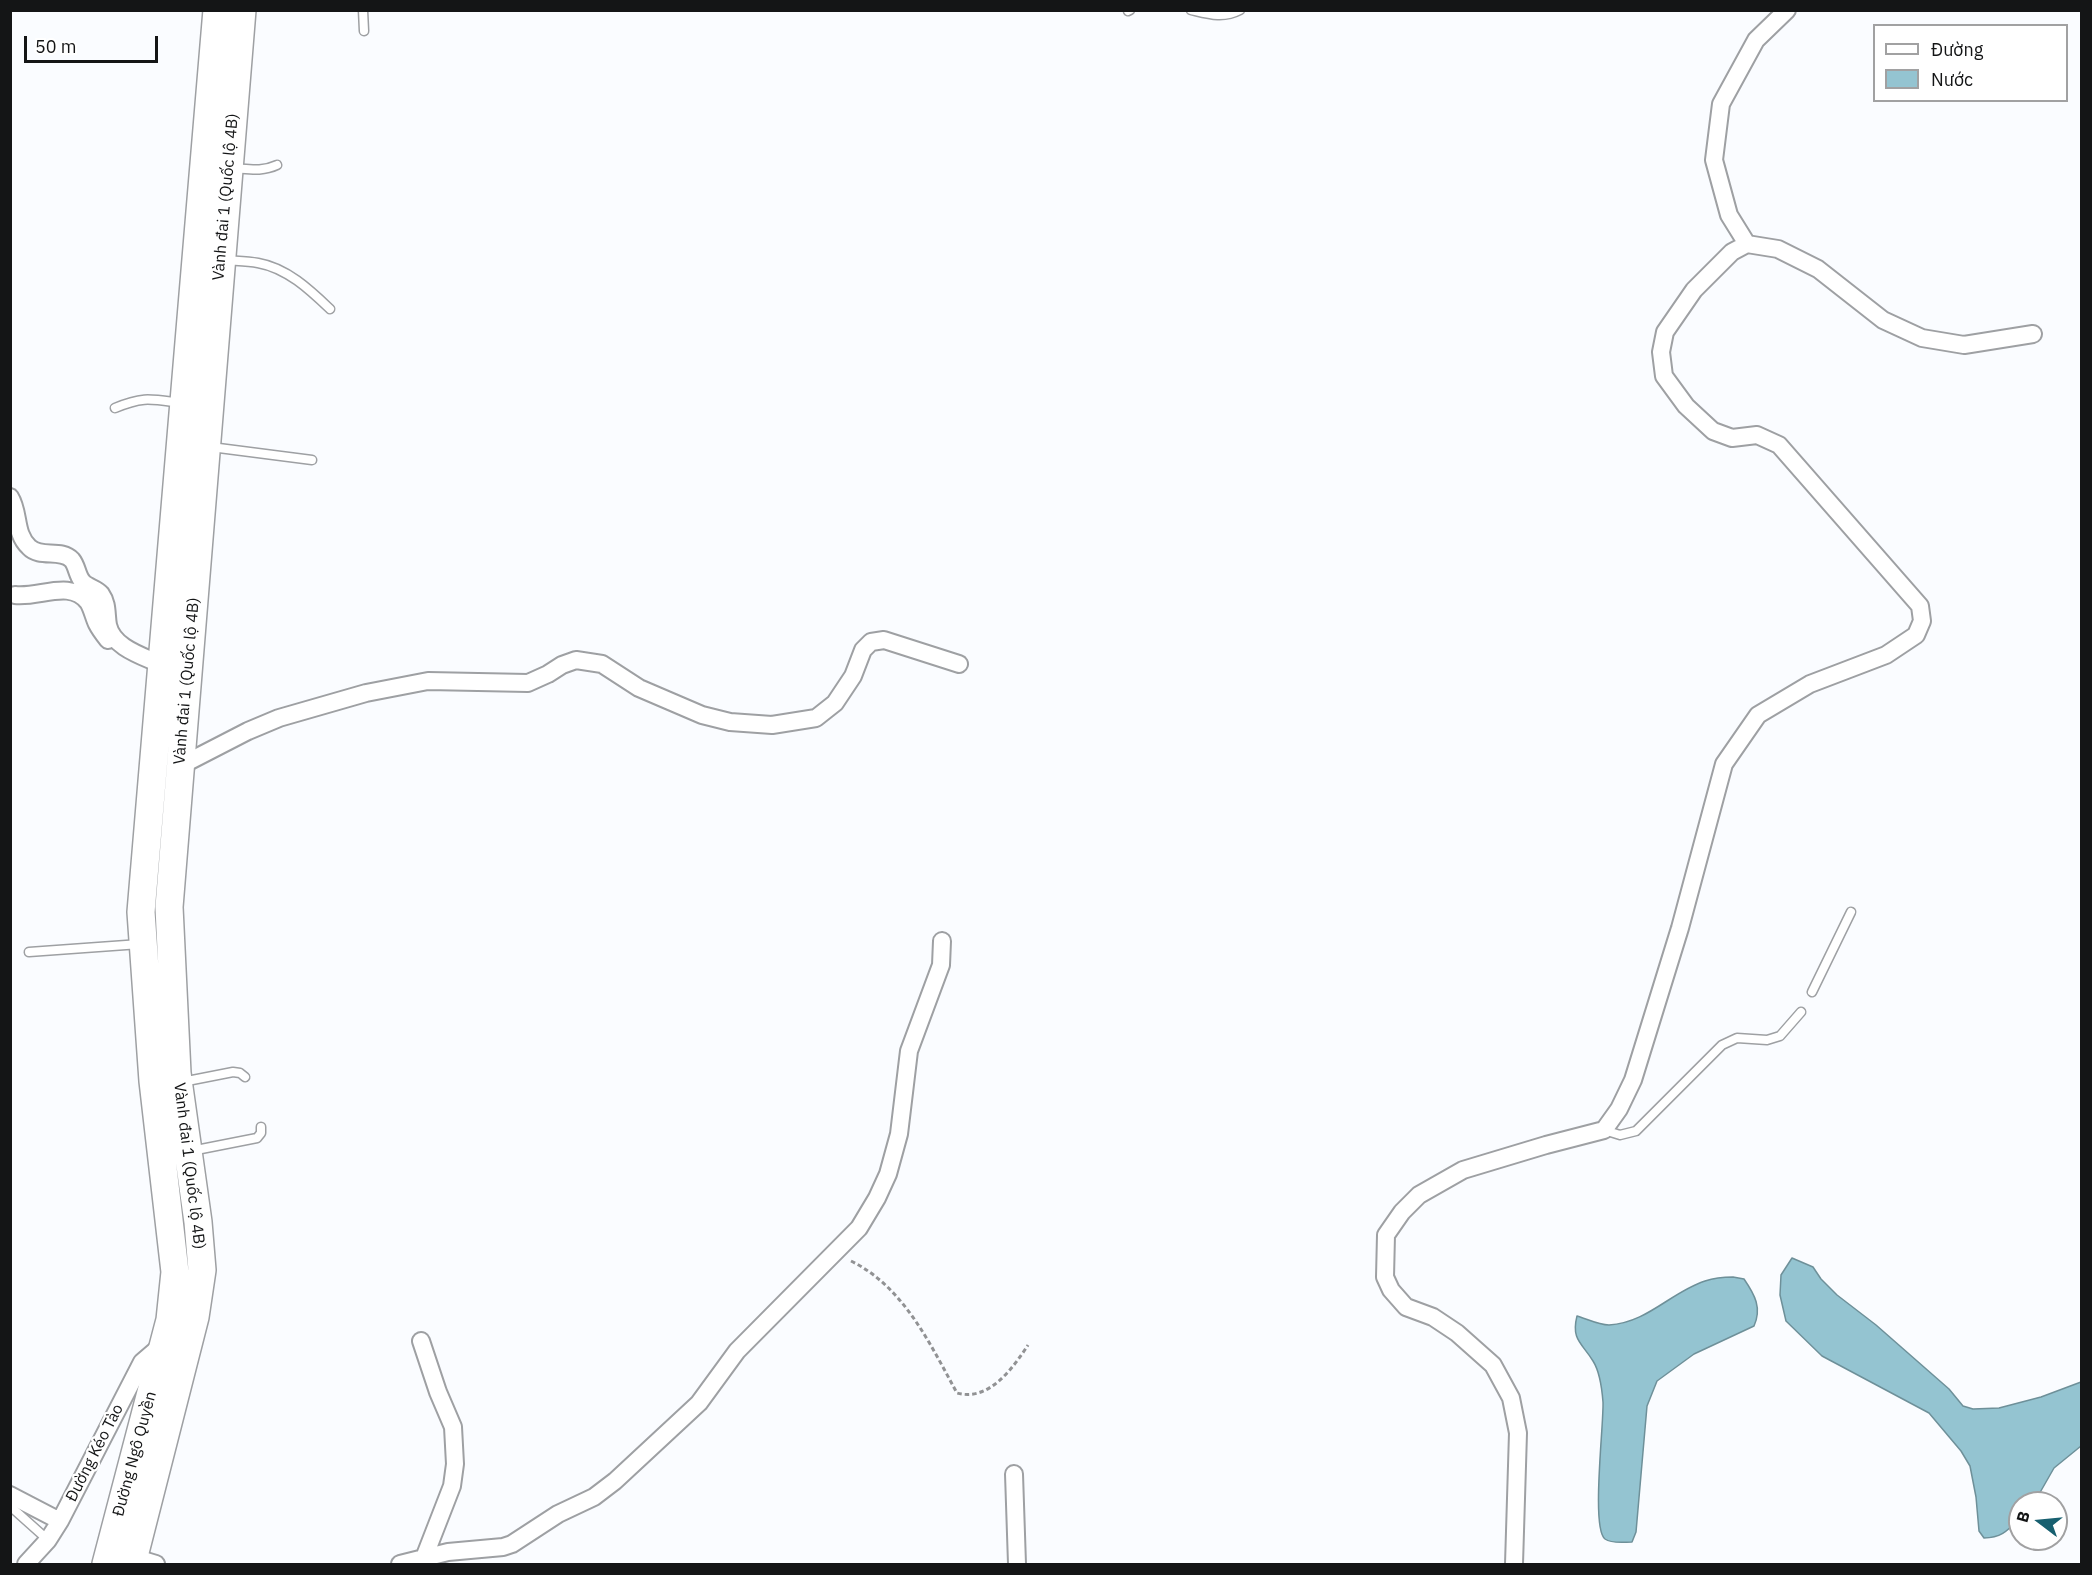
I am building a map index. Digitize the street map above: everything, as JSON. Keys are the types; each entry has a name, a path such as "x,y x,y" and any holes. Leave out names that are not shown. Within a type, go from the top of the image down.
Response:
{"highway":[{"name":"Vành đai 1 (Quốc lộ 4B)","path":"176,1347 195,1317 202,1270 188,1152 157,943 141,912 217,10"},
{"name":"Vành đai 1 (Quốc lộ 4B)","path":"176,1347 170,1320 175,1272 153,1081 157,943 169,906 242,10"},
{"name":"Đường Ngô Quyền","path":"128,1560 176,1347"}],"street":[{"path":"1747,244 1729,215 1714,160 1721,104 1756,40 1787,10"},
{"path":"1514,1564 1518,1433 1511,1398 1493,1365 1433,1317 1406,1307 1391,1290 1385,1277 1386,1235 1402,1212 1419,1195 1463,1170 1604,1130 1619,1109 1633,1080 1680,928 1724,764 1758,715 1810,684 1886,655 1916,635 1922,621 1920,606 1779,446 1757,435 1732,438 1713,431 1686,406 1664,376 1661,352 1665,332 1694,290 1732,252 1747,244 1778,249 1818,269 1883,320 1922,338 1964,345 2033,334"},
{"path":"10,496 18,510 18,528 29,548 38,552 64,555 72,560 83,583 100,592 107,607 108,626 115,638 162,669"},
{"path":"15,595 38,595 59,589 77,593 88,602 98,627 112,646 131,659 162,669"},
{"path":"180,766 279,718 366,693 428,681 528,683 576,660 602,664 639,688 702,715 730,722 772,725 804,722 816,718 835,703 853,676 863,650 871,642 884,640 959,664"},
{"path":"400,1564 432,1559 448,1552 503,1547 512,1544 558,1514 594,1497 699,1403 737,1351 859,1228 888,1174 899,1134 909,1051 941,965 942,941"},
{"path":"422,1341 438,1392 453,1428 455,1464 452,1486 432,1559"},
{"name":"Đường Kéo Tào","path":"26,1564 48,1540 60,1521 142,1362 176,1347"},
{"path":"1014,1474 1017,1564"},
{"path":"10,1495 60,1521"}],"lane":[{"path":"363,10 364,31"},
{"path":"1191,10 1214,16 1232,15 1240,10"},
{"path":"229,167 256,170 268,169 277,165"},
{"path":"221,260 259,263 275,268 308,288 330,309"},
{"path":"115,408 135,399 184,403"},
{"path":"205,447 312,460"},
{"path":"1812,992 1851,912"},
{"path":"29,952 157,943"},
{"path":"1604,1130 1620,1135 1636,1131 1722,1045 1737,1038 1767,1040 1780,1035 1801,1012"},
{"path":"178,1083 233,1072 245,1077"},
{"path":"188,1152 257,1138 261,1133 261,1127"},
{"path":"10,1506 48,1540"}],"path":[{"path":"834,1253 864,1268 890,1289 921,1329 957,1393 967,1395 982,1393 1014,1367 1028,1344"}],"water":[{"path":"1792,1258 1813,1267 1837,1295 1876,1325 1949,1389 1963,1406 1973,1409 1999,1408 2041,1397 2081,1382 2081,1446 2054,1468 2041,1491 2008,1491 2008,1530 1996,1537 1984,1538 1979,1531 1970,1466 1961,1451 1929,1413 1822,1356 1786,1321 1780,1295 1781,1275"},
{"path":"1733,1277 1744,1279 1754,1296 1757,1313 1754,1326 1694,1354 1657,1381 1647,1406 1636,1532 1632,1542 1608,1541 1601,1531 1598,1497 1603,1414 1602,1392 1595,1365 1575,1331 1577,1316 1605,1325 1623,1323 1647,1313 1693,1286 1712,1279"}]}
